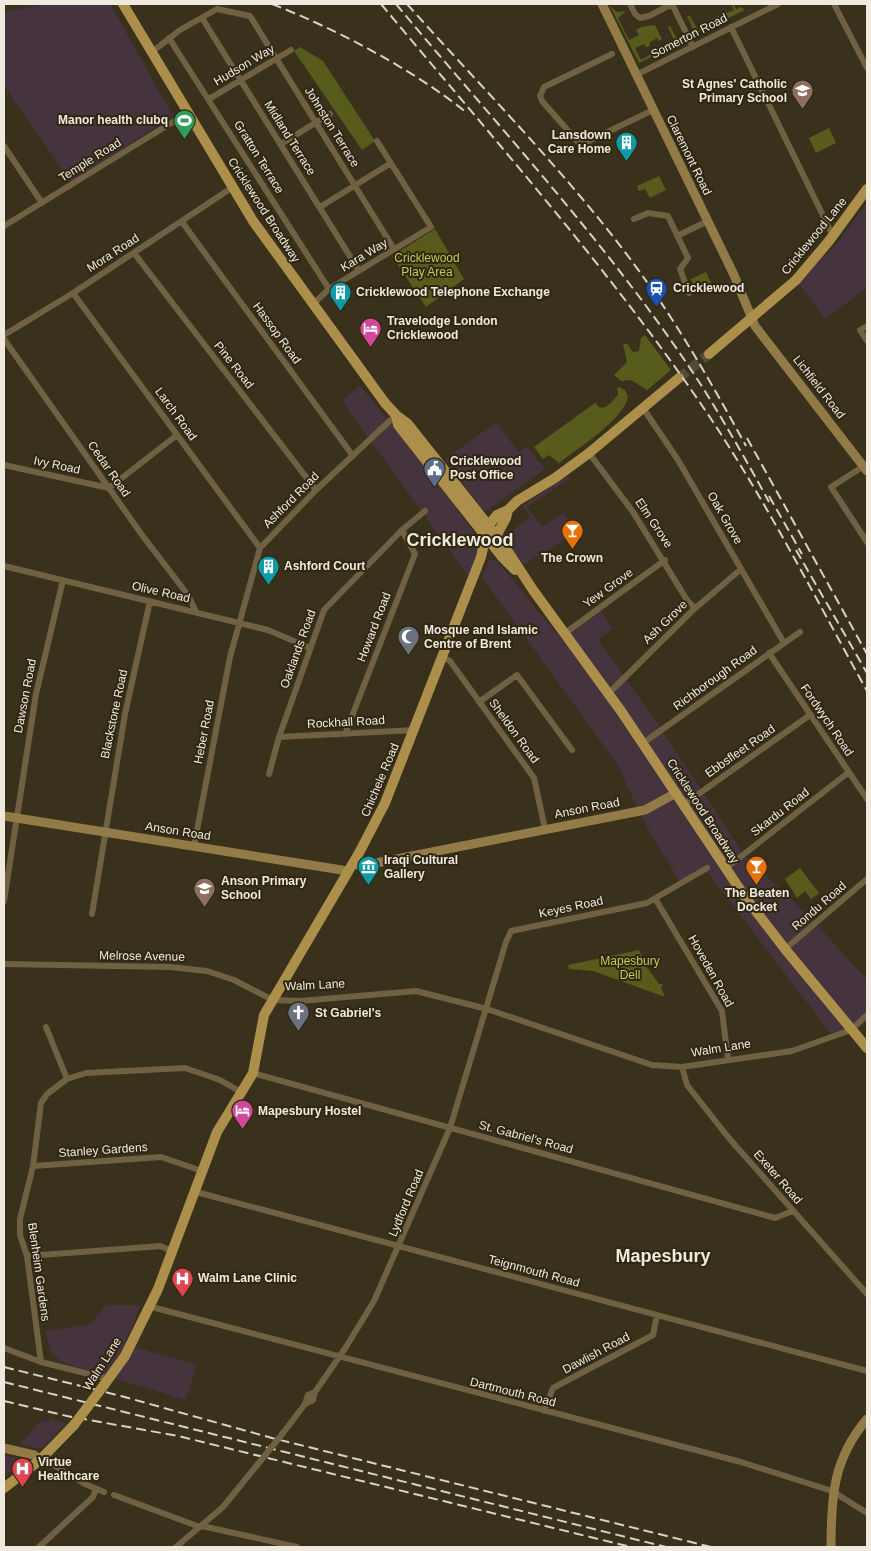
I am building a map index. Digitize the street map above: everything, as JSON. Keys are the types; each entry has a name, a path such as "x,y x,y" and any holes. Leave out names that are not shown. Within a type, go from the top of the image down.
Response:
{"main road":[{"name":"Cricklewood Broadway","path":"124,6 259,231 396,415 401,429 526,580 643,743 725,868 785,949 867,1048"},
{"name":"Cricklewood Lane","path":"709,354 796,280 833,236 867,189"},
{"path":"490,536 506,518 508,510 517,501 555,478 590,453 679,378"},
{"name":"Chichele Road","path":"273,1000 351,867 385,803 481,557 486,555 490,536"},
{"name":"Walm Lane","path":"4,1488 41,1459 74,1425 125,1356 158,1289 217,1132 253,1073 261,1025 273,1000"}],"street":[{"name":"Claremont Road","path":"602,4 734,275 752,318"},
{"path":"630,4 635,14 640,18 649,16 672,4 693,47"},
{"name":"Somerton Road","path":"636,75 776,4"},
{"path":"834,4 867,68"},
{"name":"Johnston Terrace","path":"202,18 217,9 250,16 394,249"},
{"path":"152,52 165,44 169,38 202,18"},
{"name":"Midland Terrace","path":"202,18 359,271"},
{"path":"731,28 833,236"},
{"name":"Gratton Terrace","path":"169,38 329,289"},
{"name":"Hudson Way","path":"209,99 291,50"},
{"path":"612,54 544,87 540,96 542,101 578,142 589,141 653,110"},
{"name":"Temple Road","path":"4,226 189,112"},
{"path":"281,144 330,114"},
{"path":"320,208 391,163 377,141"},
{"path":"4,146 42,203"},
{"name":"Kara Way","path":"312,304 329,289 431,227 391,163"},
{"name":"Mora Road","path":"4,337 233,187"},
{"path":"634,219 648,213 668,216 688,258 680,269 689,293"},
{"path":"677,236 708,221"},
{"name":"Hassop Road","path":"182,222 353,456"},
{"name":"Pine Road","path":"134,253 316,490"},
{"name":"Larch Road","path":"73,293 260,548"},
{"name":"Lichfield Road","path":"752,318 759,331 866,469"},
{"path":"867,326 860,330 867,341"},
{"name":"Cedar Road","path":"4,337 108,488 188,594 196,612"},
{"name":"Oak Grove","path":"643,408 651,418 784,643"},
{"name":"Ashford Road","path":"239,623 260,548 316,490 396,415"},
{"path":"108,488 177,435"},
{"name":"Elm Grove","path":"590,453 633,512 665,560 687,600 695,608"},
{"name":"Ivy Road","path":"4,465 108,488"},
{"path":"866,469 831,487 867,542"},
{"name":"Oaklands Road","path":"269,774 279,737 324,610 402,530 425,511"},
{"name":"Howard Road","path":"345,734 415,554 402,530"},
{"name":"Yew Grove","path":"564,634 665,560"},
{"name":"Olive Road","path":"4,566 268,630 310,648"},
{"name":"Ash Grove","path":"608,694 695,608 741,569"},
{"name":"Dawson Road","path":"4,901 36,694 63,580"},
{"name":"Blackstone Road","path":"92,914 104,832 125,714 150,601"},
{"name":"Heber Road","path":"194,846 230,657 239,623"},
{"name":"Richborough Road","path":"643,743 800,632"},
{"name":"Fordwych Road","path":"769,653 867,799"},
{"name":"Sheldon Road","path":"442,657 450,661 534,778 546,829"},
{"path":"479,702 518,675 572,750"},
{"name":"Ebbsfleet Road","path":"683,805 810,715"},
{"name":"Rockhall Road","path":"279,737 415,730"},
{"name":"Skardu Road","path":"725,868 849,772"},
{"name":"Anson Road","path":"4,816 194,846 351,867 649,809 676,793"},
{"name":"Keyes Road","path":"487,1009 506,942 511,931 656,900 707,868"},
{"name":"Rondu Road","path":"785,949 867,878"},
{"name":"Hoveden Road","path":"656,900 722,1011 728,1059"},
{"name":"Melrose Avenue","path":"4,964 198,969 234,980 273,1000"},
{"name":"Walm Lane","path":"273,1000 300,1001 416,990 487,1009 652,1065 682,1067 792,1051 851,1030"},
{"name":"Lydford Road","path":"176,1547 223,1506 283,1433 305,1404 308,1396 315,1392 374,1300 450,1128 487,1009"},
{"path":"851,1030 867,1015"},
{"path":"46,1027 66,1079"},
{"name":"Exeter Road","path":"682,1067 687,1085 728,1137 867,1294"},
{"name":"Blenheim Gardens","path":"41,1362 27,1256 20,1235 20,1219 33,1166 41,1103 47,1094 66,1079 86,1073 185,1068 220,1080 241,1092"},
{"name":"St. Gabriel's Road","path":"253,1073 775,1218 793,1211"},
{"name":"Stanley Gardens","path":"33,1166 161,1157 202,1171"},
{"name":"Teignmouth Road","path":"196,1192 867,1371"},
{"path":"27,1256 154,1246 172,1251"},
{"name":"Dartmouth Road","path":"148,1306 338,1358 741,1462 832,1492 867,1513"},
{"name":"Dawlish Road","path":"544,1411 553,1388 653,1335 656,1316"},
{"path":"4,1348 41,1362 107,1382"},
{"path":"831,1547 832,1492 845,1451 867,1419"},
{"path":"4,1448 34,1455 77,1480 104,1492"},
{"path":"39,1547 93,1497 96,1489"},
{"path":"114,1495 201,1526 297,1547"}],"shaded area":[{"path":"43,4 110,4 173,116 71,182 4,86 4,12"},
{"path":"867,202 867,288 825,319 796,280 835,246"},
{"path":"360,385 446,493 482,544 468,576 342,401"},
{"path":"497,422 518,452 527,447 545,469 488,510 482,510 445,459"},
{"path":"567,476 569,479 527,507 542,527 563,512 576,532 524,565 503,537 531,517 522,506"},
{"path":"489,560 497,561 562,640 601,611 613,628 598,640 656,721 745,856 808,915 867,980 867,1014 852,1028 831,1034 708,873 680,882 644,822 617,764 482,577"},
{"path":"106,1305 141,1305 124,1344 197,1365 186,1400 63,1363 51,1353 45,1331 91,1324"},
{"path":"50,1418 66,1423 42,1449 20,1444 41,1420 49,1422"},
{"path":"4,1456 17,1458 20,1464 4,1478"}],"green space":[{"path":"731,4 734,4 736,9 741,7 745,10 695,34 687,16 690,16 698,30 714,20 713,18 734,10"},
{"path":"610,6 617,12 626,11 618,18 629,40 639,35 636,30 641,27 655,25 662,39 659,41 657,38 649,43 650,46 646,47 644,44 635,48 641,60 675,42 668,27 670,26 679,43 639,63"},
{"path":"300,47 323,61 375,141 362,150 294,51"},
{"path":"829,128 836,143 816,153 809,138"},
{"path":"659,176 666,190 650,198 645,189 639,191 637,186"},
{"name":"Cricklewood Play Area","path":"435,229 464,279 426,307 392,256"},
{"path":"706,272 713,286 695,291 691,279"},
{"path":"645,335 671,370 647,390 631,380 621,381 614,375 627,362 623,344 627,344 633,352 639,351 641,338"},
{"path":"617,388 625,390 628,396 625,405 610,424 559,463 549,455 543,459 534,447 595,403 602,408 607,406 618,395"},
{"path":"800,868 819,893 811,899 805,891 797,898 785,879"},
{"name":"Mapesbury Dell","path":"639,950 646,966 659,984 663,984 661,988 665,997 593,971 569,969 568,965"}],"tunnel":[{"path":"679,378 709,354"}],"railway":[{"path":"272,4 297,14 374,52 423,81 467,113"},
{"path":"381,4 580,242 692,391 762,501 867,691"},
{"path":"396,4 555,191 632,287 669,337 703,388 769,502"},
{"path":"407,4 522,129 605,226 663,305 692,351 746,446"},
{"path":"747,438 867,654"},
{"path":"769,496 802,554"},
{"path":"796,550 867,673"},
{"path":"4,1367 121,1396 272,1438 711,1547"},
{"path":"4,1382 666,1547"},
{"path":"4,1401 67,1416 178,1436 631,1547"}],"place":[{"name":"St Agnes' Catholic Primary School","path":"803,110"},
{"name":"Manor health clubq","path":"184,139"},
{"name":"Lansdown Care Home","path":"627,161"},
{"name":"Cricklewood","path":"657,307"},
{"name":"Cricklewood Telephone Exchange","path":"340,311"},
{"name":"Travelodge London Cricklewood","path":"371,347"},
{"name":"Cricklewood Post Office","path":"434,487"},
{"name":"The Crown","path":"572,550"},
{"name":"Ashford Court","path":"268,585"},
{"name":"Mosque and Islamic Centre of Brent","path":"408,656"},
{"name":"The Beaten Docket","path":"757,885"},
{"name":"Iraqi Cultural Gallery","path":"368,886"},
{"name":"Anson Primary School","path":"205,907"},
{"name":"St Gabriel's","path":"299,1032"},
{"name":"Mapesbury Hostel","path":"242,1130"},
{"name":"Walm Lane Clinic","path":"182,1297"},
{"name":"Virtue Healthcare","path":"22,1488"}],"district":[{"name":"Cricklewood","path":"460,540"},
{"name":"Mapesbury","path":"663,1256"}]}
